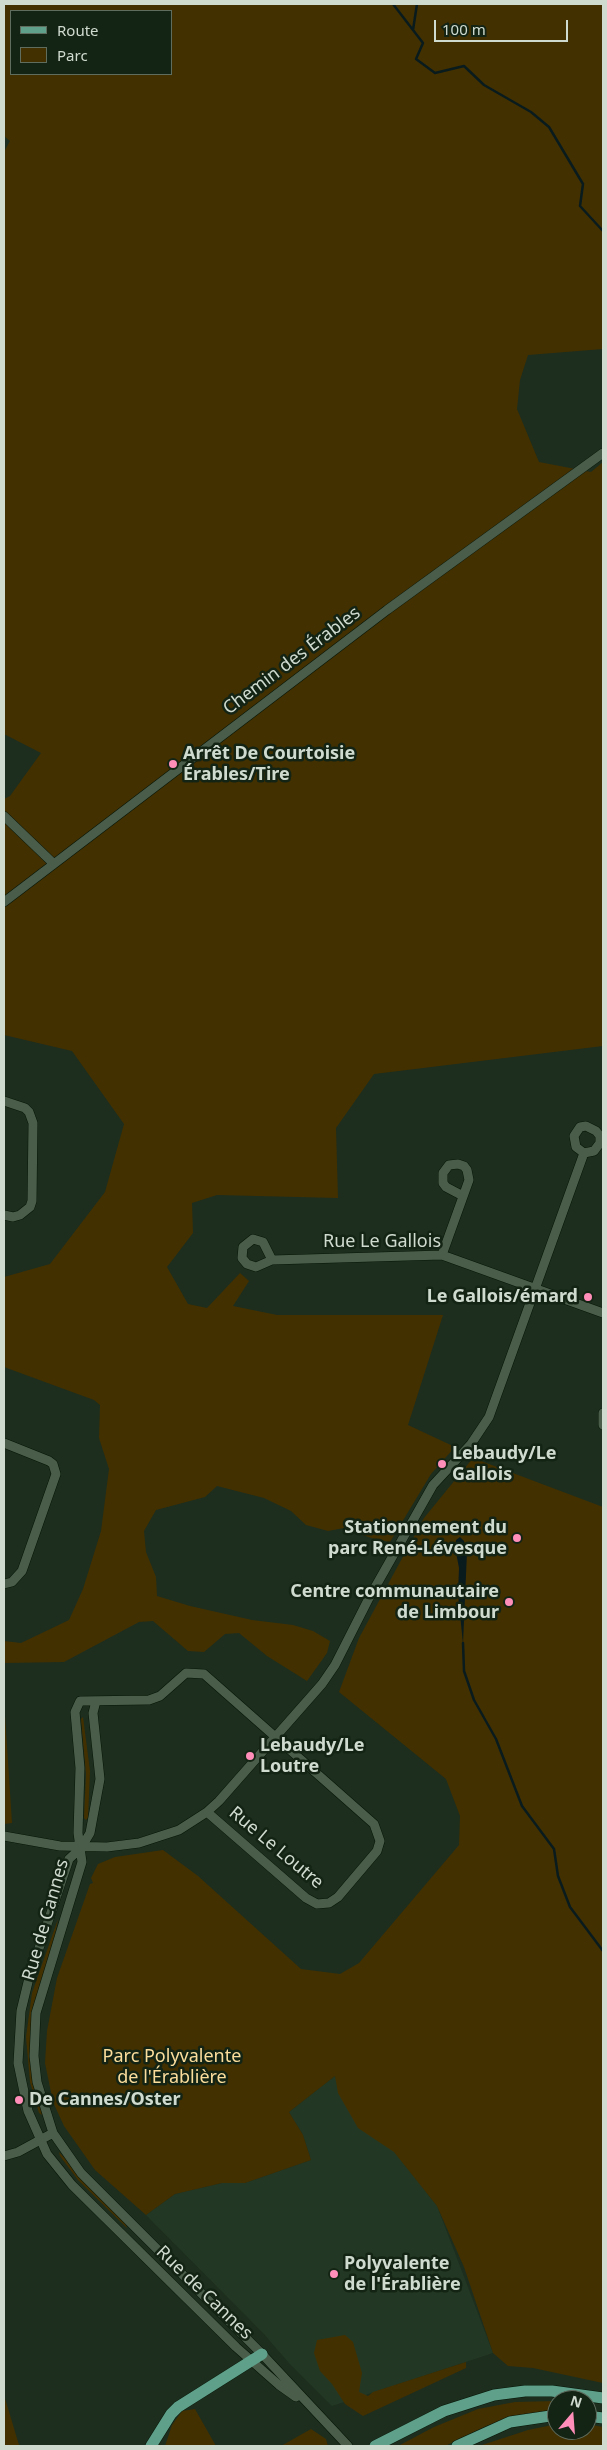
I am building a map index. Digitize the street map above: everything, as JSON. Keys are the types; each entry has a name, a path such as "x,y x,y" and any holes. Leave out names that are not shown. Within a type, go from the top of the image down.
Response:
{"main road":[{"path":"151,2446 171,2414 184,2403 262,2354"},
{"path":"375,2446 444,2411 494,2395 525,2391 552,2391 603,2398"},
{"path":"457,2446 510,2422 547,2416"},
{"path":"159,2446 165,2423"}],"street":[{"name":"Chemin des Érables","path":"4,902 232,726 603,453"},
{"path":"4,816 54,864"},
{"path":"4,1101 19,1105 29,1112 34,1123 34,1132 32,1200 30,1207 20,1215 13,1217 4,1215"},
{"path":"4,1836 81,1848 124,1846 153,1840 179,1830 207,1812 329,1676 369,1598 433,1485 472,1444 484,1426 494,1405 584,1153"},
{"path":"442,1255 463,1196"},
{"name":"Rue Le Gallois","path":"272,1260 442,1255 603,1313"},
{"path":"603,1412 603,1425"},
{"path":"4,1443 49,1460 53,1464 56,1474 22,1571 12,1582 4,1584"},
{"name":"Rue Le Loutre","path":"81,1848 78,1832 80,1768 76,1712 80,1701 155,1699 166,1692 186,1672 198,1672 210,1677 275,1738 378,1829 380,1841 376,1851 338,1897 328,1903 317,1904 311,1901 207,1812"},
{"path":"81,1848 90,1832 99,1790 93,1713 96,1701"},
{"name":"Rue de Cannes","path":"81,1848 82,1862 43,1988 35,2027 34,2056 37,2082 53,2133 81,2172 262,2354 348,2446"},
{"name":"Rue de Cannes","path":"81,1848 69,1859 29,1978 21,2011 18,2047 20,2080 28,2111 40,2141 55,2165 72,2185 251,2361 279,2385 305,2402"},
{"path":"4,2156 18,2152 53,2133"}],"shaded area":[{"path":"460,1537 464,1541 467,1552 463,1644 458,1594 459,1568 455,1547 456,1540"},
{"name":"Polyvalente de l'Érablière","path":"335,2076 437,2206 493,2353 332,2406 289,2363 264,2334 146,2215 175,2194 222,2183 245,2183 311,2160 303,2135 289,2112"}],"green space":[{"path":"4,4 603,4 603,349 528,355 520,380 517,409 539,462 591,472 603,462 603,1046 374,1074 336,1128 338,1198 217,1195 192,1203 193,1233 167,1267 188,1304 207,1308 240,1273 249,1281 233,1306 277,1315 443,1315 408,1425 455,1447 431,1474 390,1542 374,1539 344,1528 328,1531 306,1525 291,1511 264,1498 217,1486 205,1497 156,1510 144,1531 146,1552 156,1577 157,1596 190,1606 252,1620 293,1625 313,1631 330,1641 327,1653 307,1681 267,1656 239,1633 225,1634 204,1652 188,1651 153,1621 139,1622 64,1662 4,1663 4,1641 21,1643 69,1620 83,1589 101,1531 109,1469 99,1438 100,1405 94,1400 4,1367 4,1277 50,1264 105,1192 124,1124 72,1051 4,1035 4,799 10,796 41,753 4,734 4,152 10,141 4,136"},
{"name":"Parc Polyvalente de l'Érablière","path":"473,1458 603,1507 603,2383 533,2368 508,2366 493,2353 464,2267 437,2206 394,2152 358,2128 338,2093 335,2076 289,2112 303,2135 311,2160 245,2183 222,2183 175,2194 146,2215 95,2170 64,2126 53,2102 45,2063 47,2031 57,1978 90,1884 93,1883 91,1878 98,1864 115,1857 163,1850 198,1876 301,1969 340,1974 359,1963 459,1845 460,1816 446,1779 339,1692 359,1638 424,1518"},
{"path":"4,1700 12,1823 4,1824"},
{"path":"83,1717 90,1771 88,1818 86,1820 84,1818 86,1774 81,1719"},
{"path":"58,1919 54,1942 33,2007 31,2029 42,2115 39,2113 30,2082 26,2037 32,1993"},
{"path":"59,2152 125,2222 127,2228 78,2180"},
{"path":"345,2335 353,2342 362,2373 359,2392 368,2396 373,2392 466,2362 466,2368 363,2416 345,2404 332,2384 320,2371 314,2353 317,2340"},
{"path":"4,2395 19,2445 22,2446 4,2446"},
{"path":"547,2401 547,2411 515,2417 486,2426 445,2446 398,2446 434,2427 478,2409 515,2402"},
{"path":"195,2409 216,2446 165,2446 172,2425 182,2411"},
{"path":"547,2426 547,2440 597,2440 597,2426 603,2427 603,2446 479,2446 528,2430"},
{"path":"311,2429 326,2439 328,2446 281,2446"}],"waterway":[{"path":"393,4 423,43 416,59 435,73 464,66 484,85 531,112 549,127 583,184 580,206 603,231"},
{"path":"413,30 417,4"},
{"path":"463,1643 464,1671 474,1700 496,1739 522,1806 554,1849 558,1876 570,1907 603,1951"}],"place":[{"name":"Arrêt De Courtoisie Érables/Tire","path":"173,764"},
{"name":"Le Gallois/émard","path":"588,1297"},
{"name":"Lebaudy/Le Gallois","path":"442,1464"},
{"name":"Stationnement du parc René-Lévesque","path":"517,1538"},
{"name":"Centre communautaire de Limbour","path":"509,1602"},
{"name":"Lebaudy/Le Loutre","path":"250,1756"},
{"name":"De Cannes/Oster","path":"19,2100"},
{"name":"Polyvalente de l'Érablière","path":"334,2274"}]}
